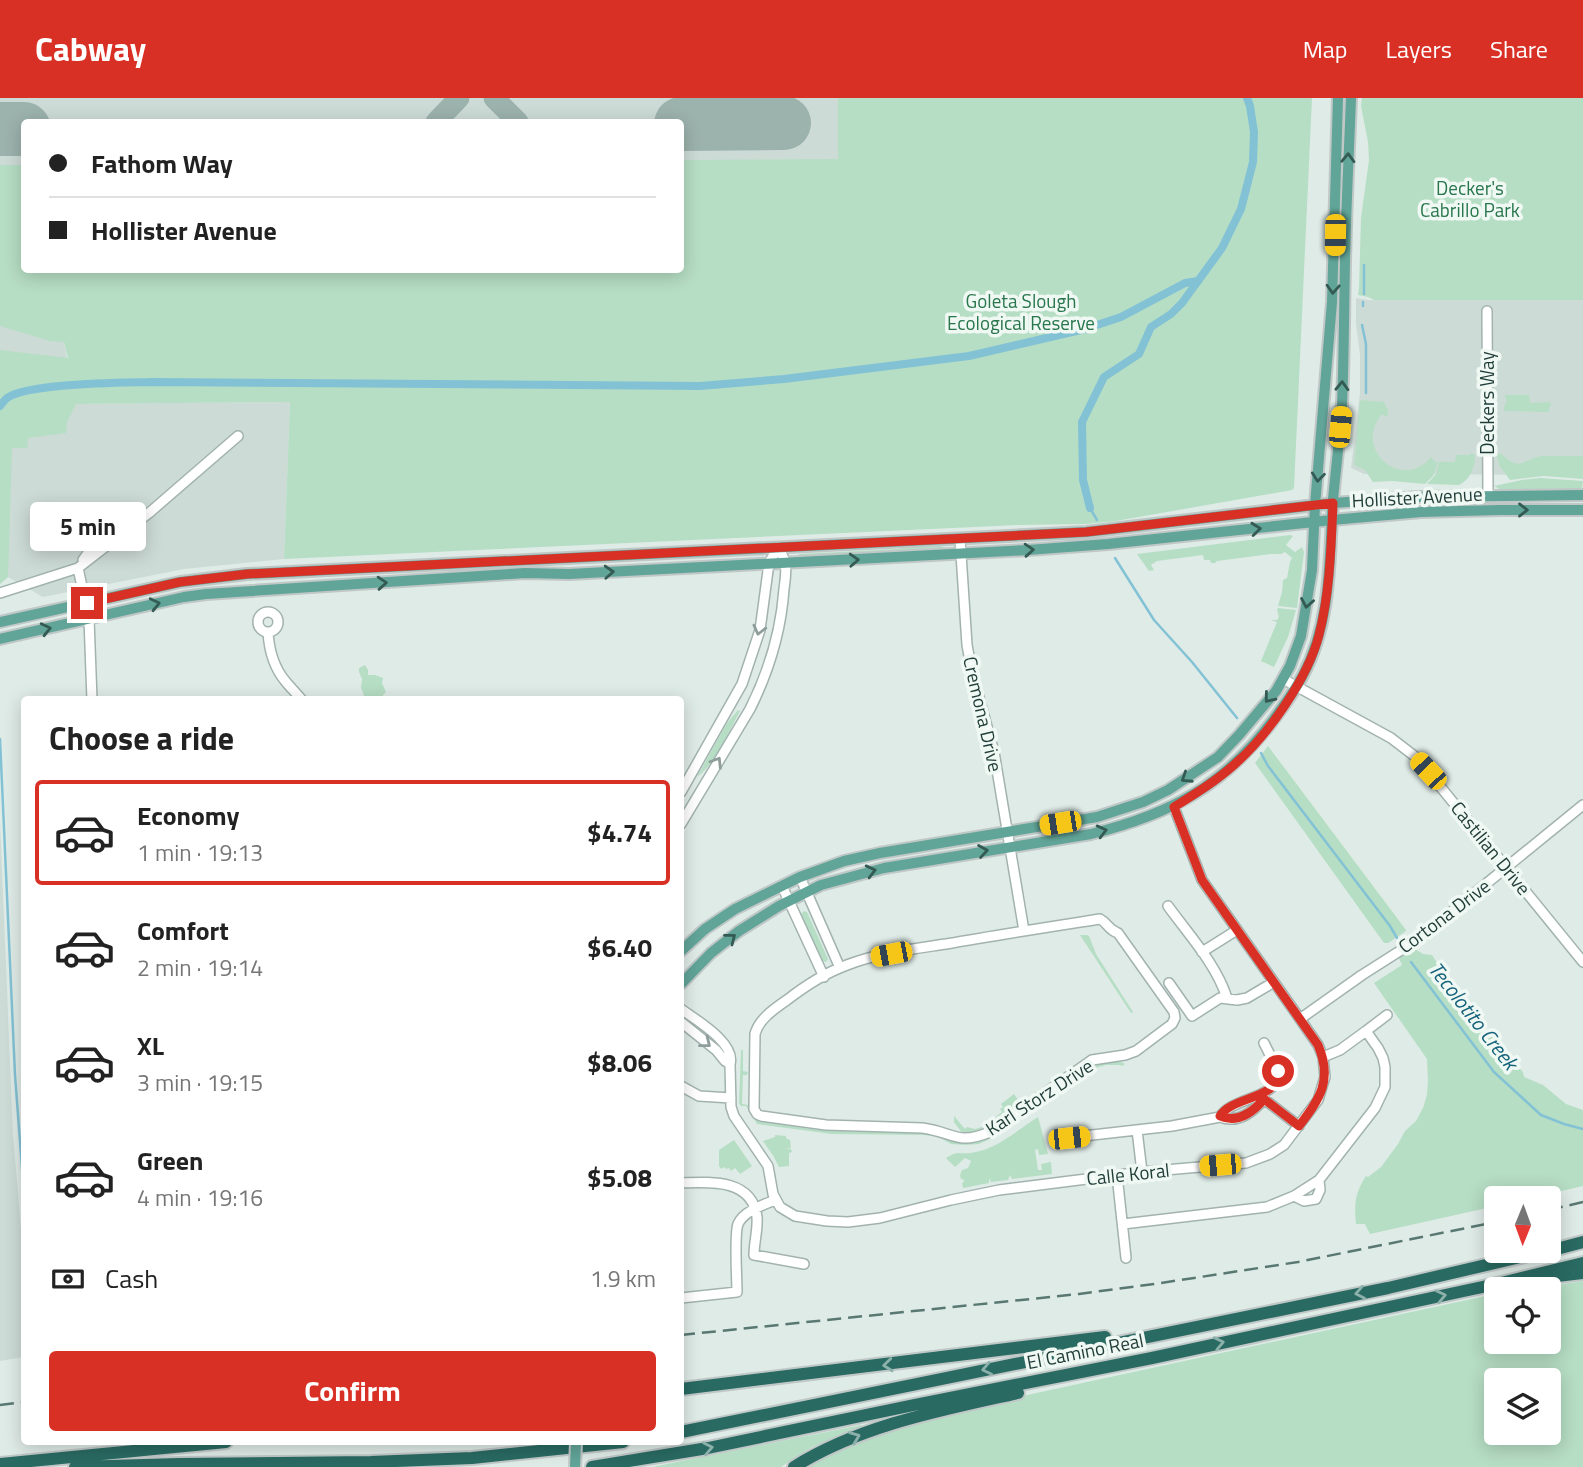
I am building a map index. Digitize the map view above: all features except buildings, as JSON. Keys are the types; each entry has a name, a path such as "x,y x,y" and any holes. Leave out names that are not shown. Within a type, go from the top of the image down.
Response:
{"highway":[{"name":"El Camino Real","path":"1561,1248 1583,1242"},
{"name":"El Camino Real","path":"1526,1277 1583,1263"},
{"name":"El Camino Real","path":"684,1431 1388,1288 1491,1264"},
{"path":"1550,1277 1583,1273"},
{"name":"El Camino Real","path":"592,1467 708,1448 1152,1358 1484,1287"},
{"path":"684,1389 1106,1337 1204,1318 1222,1321"},
{"path":"794,1467 852,1437 898,1422 1152,1358"},
{"path":"0,1464 195,1445"},
{"path":"75,1467 472,1458 595,1445"}],"main road":[{"path":"684,948 705,929 735,909 800,877 844,861 1097,817 1143,802 1168,790 1218,757 1276,691 1290,666 1301,636 1312,570 1332,302 1338,98"},
{"path":"684,981 711,953 739,931 789,900 847,877 884,867 1091,834 1121,827 1174,807 1237,763 1265,731 1304,673 1318,638 1328,589 1342,406 1350,98"},
{"name":"Hollister Avenue","path":"1,622 180,582 247,574 1086,532 1333,503 1419,497 1583,495"},
{"name":"Hollister Avenue","path":"2,639 184,597 248,590 525,573 569,574 961,555 1108,544 1421,512 1583,510"},
{"path":"575,1467 576,1445"}],"street":[{"name":"Deckers Way","path":"1487,311 1488,495"},
{"path":"0,593 79,568 149,513 238,436"},
{"path":"92,696 89,619 79,568 109,524"},
{"name":"Cremona Drive","path":"960,539 972,672 994,752 1024,931"},
{"path":"684,787 742,684 760,631 769,563 778,548"},
{"path":"684,819 750,709 770,662 781,616 786,564 778,548"},
{"path":"268,632 277,669 298,696"},
{"name":"Castilian Drive","path":"1283,679 1383,733 1409,751 1583,961"},
{"path":"684,789 698,793"},
{"name":"Cortona Drive","path":"1300,1019 1417,940 1583,805"},
{"path":"1174,807 1202,880 1318,1045 1323,1057 1340,1050 1387,1015"},
{"path":"800,877 840,968"},
{"path":"782,886 824,976"},
{"path":"1168,906 1202,953 1223,986 1227,998"},
{"name":"Karl Storz Drive","path":"1100,919 1104,921 1112,931 1118,933 1174,1012 1172,1024 1136,1051 1092,1060 990,1132 975,1138 955,1138 933,1129 811,1124 757,1114 753,1105 756,1028 773,1009 809,984 840,968 870,958 1024,931 1100,919"},
{"path":"1202,953 1237,930"},
{"path":"1169,983 1192,1016 1220,998 1247,998 1274,982"},
{"path":"684,1011 729,1049 732,1059 731,1098 734,1116 768,1166 775,1199 755,1209 738,1223 737,1292 684,1298"},
{"path":"684,1025 730,1064"},
{"path":"1123,1224 1267,1207 1294,1196 1319,1181 1376,1108 1385,1087 1382,1058 1366,1031"},
{"path":"1264,1042 1279,1075 1276,1083 1264,1096"},
{"name":"Calle Koral","path":"775,1199 785,1211 794,1216 848,1222 898,1214 989,1192 1142,1172 1246,1163 1270,1154 1284,1145 1318,1100 1324,1085 1323,1057"},
{"path":"684,1088 699,1097 731,1098"},
{"path":"1057,1139 1198,1122 1220,1116 1223,1111 1257,1094 1264,1096 1299,1126"},
{"path":"1137,1130 1142,1172"},
{"path":"1116,1175 1126,1258"},
{"path":"1294,1196 1304,1201 1316,1199 1320,1190 1319,1181"},
{"path":"684,1183 712,1182 729,1185 744,1194 755,1209 757,1229 753,1260 804,1264"}],"shaded area":[{"path":"0,98 845,98 846,190 684,192 684,119 21,119 21,273 51,273 76,404 290,402 284,559 184,569 43,597 8,577 0,584"},
{"path":"1356,298 1583,300 1583,475 1364,474 1351,468 1360,393"},
{"path":"0,821 13,1134 21,1229 21,1358 0,1361"}],"green space":[{"name":"Goleta Slough Ecological Reserve","path":"838,98 1312,98 1294,488 1116,521 1086,524 284,559 290,402 76,404 67,422 66,433 28,438 27,448 12,448 8,577 0,584 0,350 68,358 64,342 50,341 0,326 0,165 21,165 21,273 684,273 684,160 838,159"},
{"name":"Decker's Cabrillo Park","path":"1362,98 1583,98 1583,300 1374,300 1358,295 1361,218 1369,160"},
{"path":"1505,395 1529,395 1530,403 1550,402 1551,406 1549,412 1504,411 1507,403"},
{"path":"1360,400 1384,402 1388,411 1386,417 1382,414 1374,428 1373,441 1377,453 1385,462 1395,468 1407,470 1420,467 1431,457 1438,462 1433,476 1425,484 1373,482 1365,470 1354,465"},
{"path":"1501,453 1518,464 1542,456 1583,456 1583,479 1544,476 1510,480 1499,465 1497,455"},
{"path":"1456,455 1475,455 1473,468 1459,485 1427,484 1436,474 1439,462 1455,462"},
{"path":"1540,478 1583,481 1582,490 1501,490 1494,486 1522,480"},
{"path":"1293,536 1286,545 1295,552 1302,547 1304,552 1297,608 1278,606 1283,580 1287,578 1292,558 1285,552 1215,563 1204,560 1203,555 1157,561 1151,565 1154,570 1149,571 1137,554"},
{"path":"934,544 946,548 799,556 799,554 898,549"},
{"path":"1278,608 1296,610 1288,637 1274,667 1261,661 1277,622 1271,620 1277,620 1279,617"},
{"path":"365,665 368,675 383,678 386,692 383,696 364,696 359,668"},
{"path":"740,711 716,756 697,777 727,723"},
{"path":"1268,746 1406,931 1384,943 1255,763"},
{"path":"807,912 828,959 826,962 822,961 801,914"},
{"path":"1080,935 1089,936 1096,954 1133,1012 1131,1013"},
{"path":"1412,947 1423,954 1432,955 1463,1001 1523,1072 1524,1077 1543,1085 1566,1104 1583,1110 1583,1186 1561,1191 1561,1186 1484,1186 1484,1209 1370,1234 1365,1224 1356,1224 1356,1199 1362,1182 1366,1176 1381,1167 1405,1131 1416,1121 1427,1095 1427,1059 1374,983 1402,965 1398,956"},
{"path":"741,1050 743,1071 748,1072 743,1075 742,1104 748,1105 753,1115 761,1120 820,1130 930,1134 963,1143 981,1141 993,1136 1092,1067 1113,1062 1125,1064 1092,1069 992,1138 979,1144 965,1145 951,1144 939,1137 924,1135 832,1134 757,1124 746,1106 739,1103"},
{"path":"1014,1094 1021,1104 983,1131 963,1134 954,1122 954,1116 965,1129 984,1129 1002,1112 1001,1104"},
{"path":"1038,1117 1048,1154 1039,1155 1038,1149 1035,1150 1038,1170 1042,1170 1041,1164 1051,1162 1052,1174 1012,1179 1010,1175 1008,1180 991,1182 989,1178 989,1183 963,1188 964,1182 960,1175 971,1161 965,1158 955,1167 946,1158 956,1153 969,1153 990,1147"},
{"path":"775,1135 786,1136 790,1140 791,1148 785,1149 791,1149 792,1152 789,1153 789,1166 779,1167 763,1141"},
{"path":"734,1140 752,1166 740,1174 735,1168 731,1171 719,1166 719,1150"},
{"path":"1583,1281 1583,1467 803,1467 842,1446 902,1425 1018,1397 1484,1296 1484,1354 1561,1354 1561,1284"},
{"path":"861,1425 861,1428 812,1447 781,1467 652,1467"}],"waterway":[{"path":"1090,508 1083,480 1082,422 1104,377 1139,354 1151,327 1182,303 1222,248 1241,209 1253,162 1254,132 1247,98"},
{"path":"1364,265 1364,294"},
{"path":"0,406 7,398 35,389 120,383 700,386 784,379 969,356 1085,329 1121,317 1185,283 1198,281"},
{"path":"1362,325 1366,344 1366,393"},
{"path":"1090,508 1097,520"},
{"path":"1115,558 1154,620 1237,718"},
{"path":"0,739 21,1155"},
{"name":"Tecolotito Creek","path":"1261,753 1397,938"},
{"name":"Tecolotito Creek","path":"1411,962 1494,1072 1541,1115 1583,1129"}],"taxiway":[{"path":"439,119 459,98"},
{"path":"494,98 515,119"},
{"path":"685,124 712,98"},
{"path":"772,123 773,98"}],"runway":[{"path":"684,124 784,123"},
{"path":"0,129 21,129"}],"railway":[{"path":"1561,1207 1583,1202"},
{"path":"684,1335 1079,1294 1161,1283 1298,1262 1484,1224"},
{"path":"0,1405 21,1402"}],"route":[{"path":"87,603 180,582 247,574 1086,532 1333,503 1328,589 1318,638 1303,675 1288,700 1237,763 1174,807 1202,880 1318,1045 1325,1068 1324,1085 1318,1100 1299,1126 1264,1099 1249,1114 1235,1119 1220,1116 1223,1111 1257,1094 1264,1094 1276,1083 1278,1071"}]}
